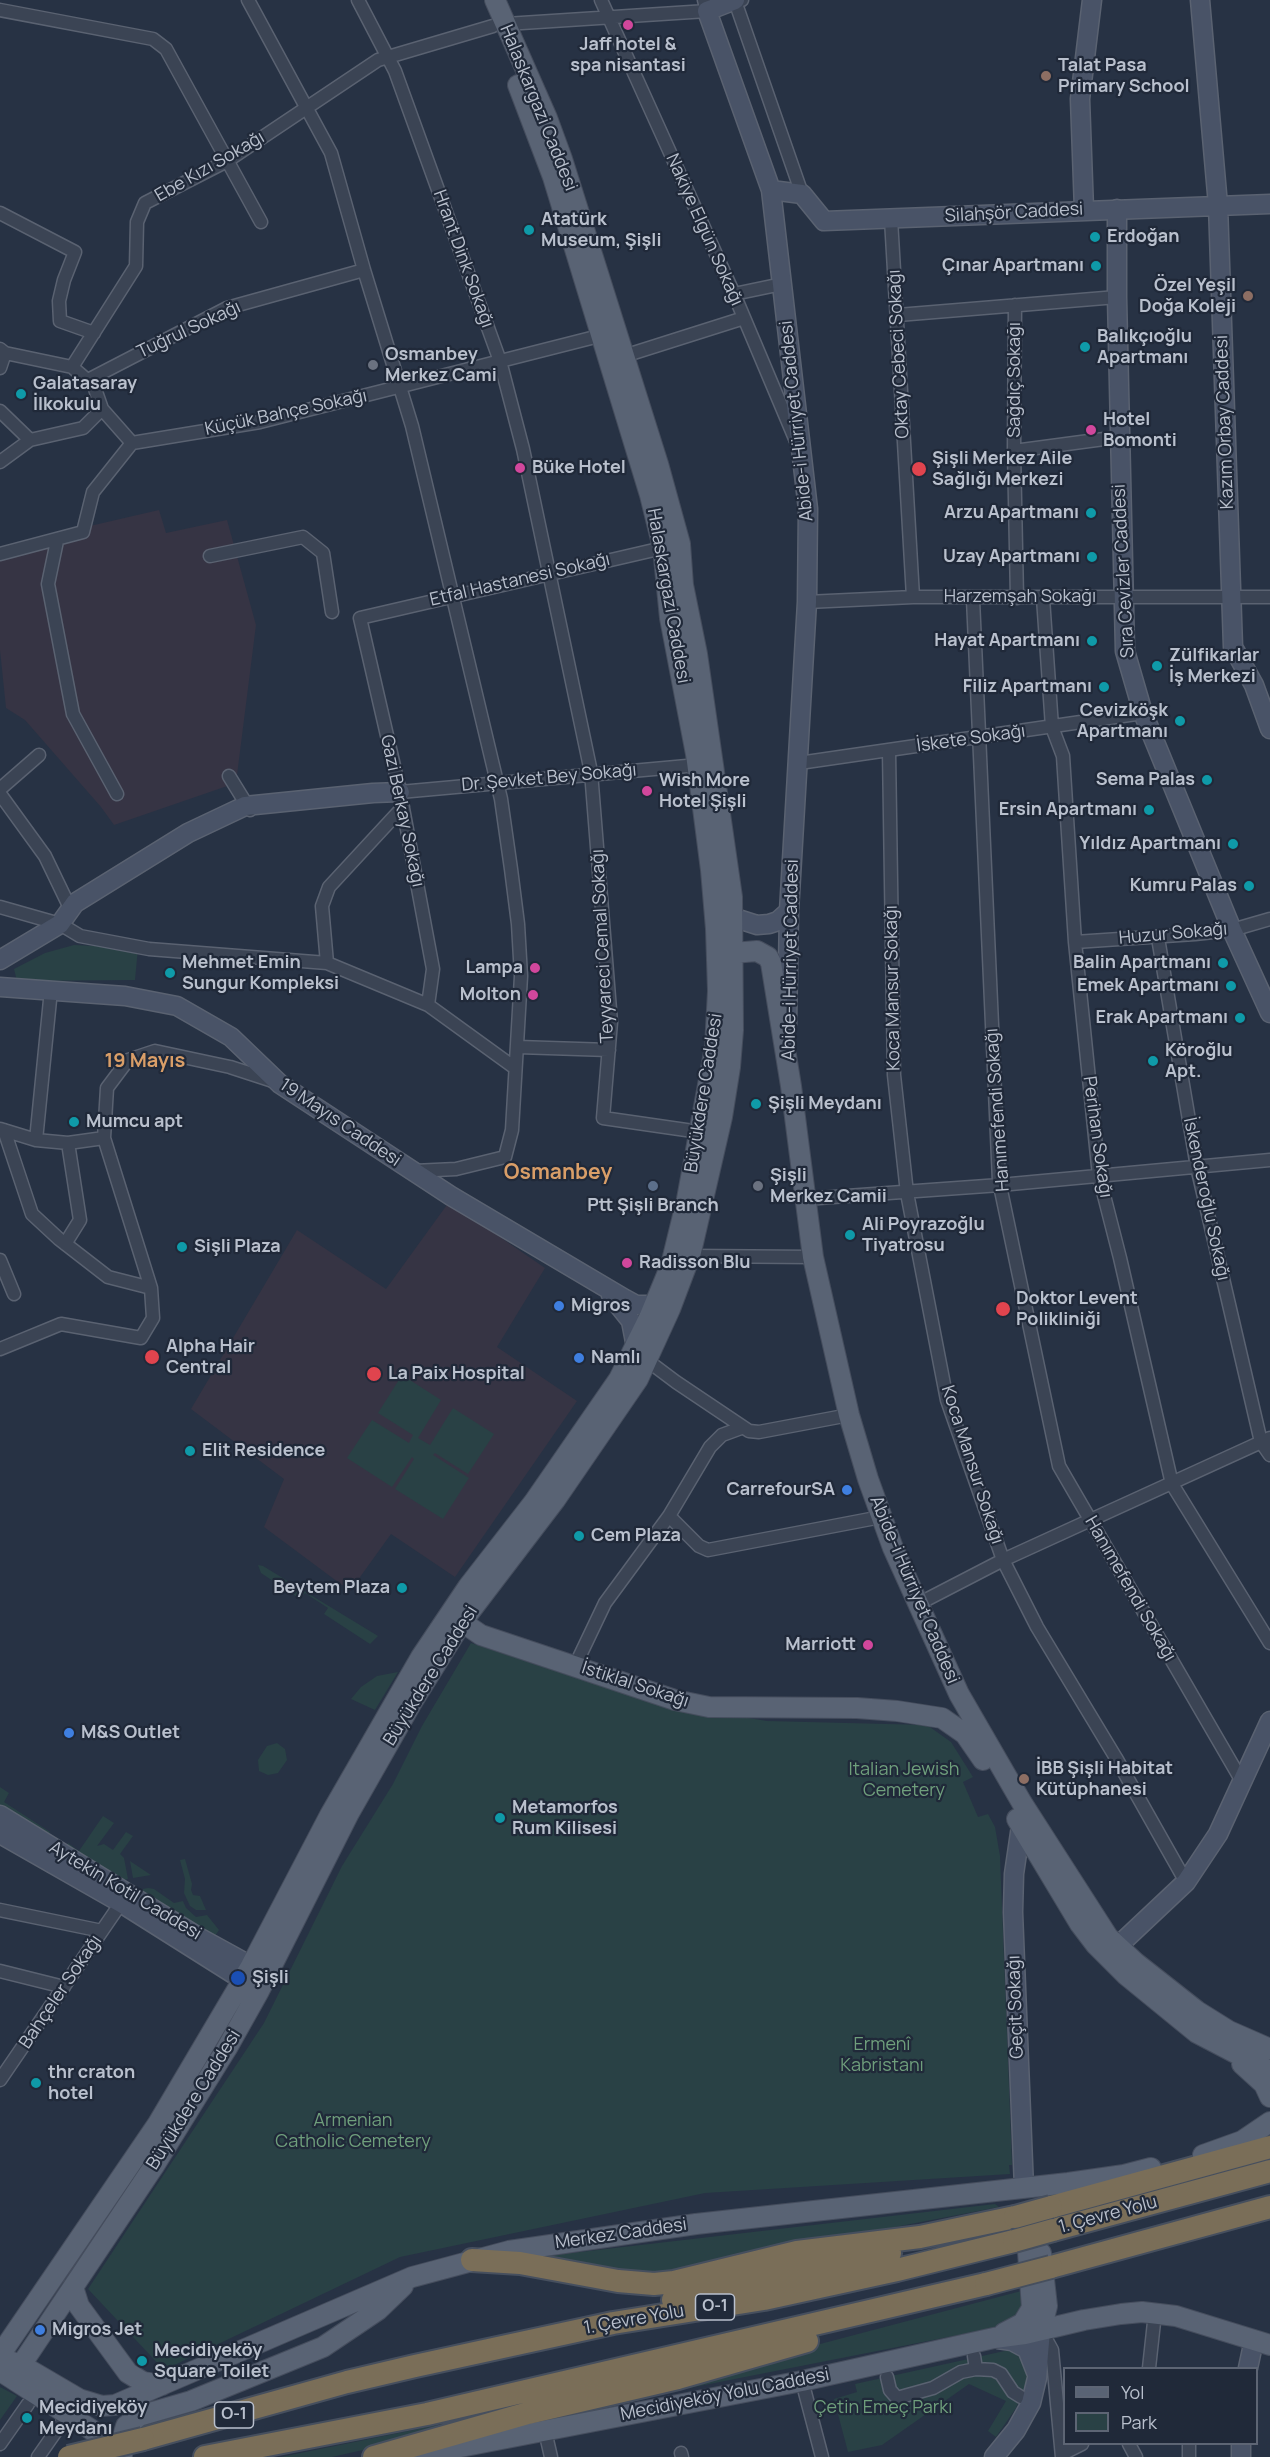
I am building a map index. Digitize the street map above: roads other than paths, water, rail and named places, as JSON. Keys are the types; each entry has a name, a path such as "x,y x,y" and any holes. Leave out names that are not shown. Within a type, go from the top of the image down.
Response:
{"highway":[{"path":"472,2260 520,2263 636,2283 664,2283 796,2252 920,2237 1051,2208 1269,2127"},
{"name":"1. Çevre Yolu","path":"72,2457 415,2366 576,2331 775,2297 1014,2241 1269,2171"},
{"name":"1. Çevre Yolu","path":"205,2457 427,2414 986,2284 1270,2207"},
{"path":"576,2331 630,2311 714,2290 962,2236 1015,2217"},
{"path":"374,2457 528,2414 678,2378 903,2315 986,2284"}],"main road":[{"name":"Halaskargazi Caddesi","path":"482,0 499,25 547,118 562,159 624,356 671,546 670,618 698,765 711,870 718,967"},
{"name":"Halaskargazi Caddesi","path":"495,0 499,25 537,131 683,585 697,654 728,856 733,953"},
{"path":"711,870 719,889 723,908 732,917"},
{"path":"718,967 721,961 733,953 757,951 768,957 773,970 785,1051"},
{"name":"Büyükdere Caddesi","path":"0,2355 255,1978 368,1779 462,1622 562,1491 622,1405 642,1354 690,1256 722,1117 730,1067 733,953"},
{"name":"Büyükdere Caddesi","path":"21,2365 193,2106 330,1815 397,1696 468,1587 534,1502 609,1395 642,1354 654,1305 675,1251 700,1132 715,1047 718,967"},
{"name":"Abide-i Hürriyet Caddesi","path":"785,1051 813,1257 849,1415 881,1516 959,1694 1112,1951 1229,2031 1266,2046"},
{"path":"462,1622 459,1611 468,1587"},
{"name":"İstiklal Sokağı","path":"462,1622 481,1635 675,1700 710,1707 856,1708 924,1714"},
{"path":"924,1714 946,1708 959,1694"},
{"name":"Abide-i Hürriyet Caddesi","path":"924,1714 942,1718 965,1734 975,1746 1070,1910 1112,1951 1146,1993 1175,2017 1220,2045 1270,2071"},
{"path":"1021,1826 1022,1803"},
{"path":"1220,2045 1258,2077 1270,2097"},
{"name":"Merkez Caddesi","path":"0,2361 21,2365 79,2399 102,2406 123,2402 412,2277 472,2260 549,2244 696,2224 1124,2175 1222,2149 1269,2127"},
{"path":"1041,2330 1047,2300 1038,2206 1044,2195 1068,2183"},
{"path":"994,2338 1023,2323 1032,2308 1024,2188"},
{"path":"123,2455 122,2437 126,2426 139,2416 191,2401 323,2347 378,2310 412,2277"},
{"path":"73,2286 79,2306 128,2373 143,2382 162,2385"},
{"path":"1047,2300 1058,2313 1084,2320"},
{"name":"Mecidiyeköy Yolu Caddesi","path":"408,2457 802,2381 994,2338 1121,2314 1155,2313 1196,2320 1262,2342"},
{"path":"0,2368 5,2374 68,2414 123,2455"}],"street":[{"path":"248,0 309,108 331,153 412,426 497,783 518,924 521,976 518,1047 512,1130 505,1157 456,1169 414,1171"},
{"name":"Hrant Dink Sokağı","path":"358,0 395,70 500,361 523,449 592,774"},
{"name":"Nakiye Elgün Sokağı","path":"601,0 734,294 804,461"},
{"path":"735,0 802,194 771,190"},
{"path":"706,5 743,0"},
{"path":"1084,210 1080,99 1092,0"},
{"name":"Kazım Orbay Caddesi","path":"1200,0 1218,205 1233,647 1254,685 1270,729"},
{"name":"Ebe Kızı Sokağı","path":"72,367 136,266 137,222 145,203 226,161 369,66 388,57 499,25 706,5"},
{"name":"Abide-i Hürriyet Caddesi","path":"706,5 771,190 808,509 807,602 789,911 785,1051"},
{"path":"0,10 153,39 166,49 261,222"},
{"name":"Silahşör Caddesi","path":"802,194 824,221 1270,204"},
{"name":"Sıra Cevizler Caddesi","path":"1117,209 1119,437 1125,651 1143,713 1232,930 1270,1013"},
{"path":"0,213 75,252 59,301 60,321 94,333"},
{"name":"Oktay Cebeci Sokağı","path":"891,219 913,597"},
{"name":"Tuğrul Sokağı","path":"88,380 227,308 364,270"},
{"path":"734,294 782,284"},
{"path":"898,315 1117,297"},
{"name":"Sağdıç Sokağı","path":"1015,305 1014,451 1017,598"},
{"path":"624,356 744,318"},
{"name":"Küçük Bahçe Sokağı","path":"132,443 260,422 603,335"},
{"path":"0,368 3,351 72,367 94,386 102,409 132,443 93,492 83,532 57,541 0,554"},
{"path":"0,462 30,440 83,428 102,409"},
{"path":"0,411 30,440"},
{"path":"1014,451 1119,437"},
{"path":"210,556 303,537 323,554 332,612"},
{"path":"57,541 48,584 73,714 117,794"},
{"name":"Etfal Hastanesi Sokağı","path":"360,618 671,546"},
{"name":"Harzemşah Sokağı","path":"807,602 913,597 973,599 1270,597"},
{"name":"Perihan Sokağı","path":"1043,598 1052,727 1063,756 1076,942 1099,1176 1172,1484 1270,1643"},
{"name":"Hanımefendi Sokağı","path":"973,599 1000,1185 1059,1466 1243,1783"},
{"name":"Gazi Berkay Sokağı","path":"360,618 402,800 433,969 429,1005"},
{"name":"İskete Sokağı","path":"799,763 1143,713"},
{"name":"Koca Mansur Sokağı","path":"889,751 894,1075 907,1193 947,1400 1003,1560 1037,1627 1116,1758 1186,1882"},
{"path":"39,755 0,792 45,856 65,917 80,936 149,949 327,963 429,1005 515,1068"},
{"name":"Dr. Şevket Bey Sokağı","path":"0,960 65,917 75,903 188,833 248,808 402,800 497,783 698,765"},
{"name":"Teyyareci Cemal Sokağı","path":"592,774 611,1022 603,1118 700,1132"},
{"path":"229,776 248,808"},
{"path":"327,963 322,906 329,887 402,800"},
{"path":"0,907 65,917"},
{"path":"732,917 757,925 769,924 778,921 789,911"},
{"name":"Dr. Şevket Bey Sokağı","path":"0,951 65,917"},
{"name":"Huzur Sokağı","path":"1076,942 1158,938 1232,930 1270,919"},
{"name":"İskenderoğlu Sokağı","path":"1158,938 1197,1167 1270,1455"},
{"name":"19 Mayıs Caddesi","path":"0,987 125,996 177,1006 231,1037 280,1084 414,1171 601,1286 636,1305 654,1305"},
{"path":"36,1140 51,990"},
{"path":"518,1047 609,1050"},
{"path":"0,1349 61,1324 141,1338 153,1318 151,1288 104,1138 107,1088 128,1060 155,1051 230,1067 280,1084"},
{"path":"2,1130 36,1140 68,1143 104,1138"},
{"path":"2,1130 32,1214 65,1244 108,1277 151,1288"},
{"path":"65,1244 80,1220 68,1143"},
{"path":"805,1199 907,1193 1270,1160"},
{"path":"690,1256 813,1257"},
{"path":"0,1263 14,1294"},
{"name":"19 Mayıs Caddesi","path":"601,1286 631,1321 642,1354"},
{"path":"642,1354 741,1428 759,1432 849,1415"},
{"path":"575,1666 605,1603 669,1516 710,1447 722,1436 741,1428"},
{"path":"918,1604 1003,1560 1266,1440"},
{"path":"669,1516 699,1546 708,1550 881,1516"},
{"path":"1112,1951 1186,1882 1218,1834 1270,1721"},
{"name":"Aytekin Kotil Caddesi","path":"0,1815 200,1938 255,1978"},
{"name":"Geçit Sokağı","path":"1021,1826 1014,1874 1018,2069 1024,2188"},
{"name":"Aytekin Kotil Caddesi","path":"0,1834 255,1978"},
{"path":"1014,1874 1031,1864 1043,1865"},
{"name":"Bahçeler Sokağı","path":"0,2080 121,1903"},
{"path":"0,1910 102,1931"},
{"path":"0,1971 40,1983 64,1987"},
{"path":"40,1983 54,2002"},
{"path":"1149,2367 1155,2313"},
{"path":"994,2457 1031,2403 1037,2378 1041,2330"},
{"path":"1041,2330 1053,2350 1062,2456 1080,2445"},
{"path":"994,2338 1012,2341 1027,2349 1035,2365 1037,2378"},
{"path":"1249,2367 1262,2342"},
{"path":"887,2376 890,2390 897,2398 933,2388 975,2363 1001,2374 1013,2392 1021,2397"},
{"path":"802,2381 822,2457"},
{"path":"0,2444 28,2404"},
{"path":"38,2457 68,2414"},
{"path":"545,2431 550,2457"},
{"path":"48,2443 72,2457"},
{"path":"82,2457 95,2457"}],"place":[{"name":"Jaff hotel & spa nisantasi","path":"628,25"},
{"name":"Talat Pasa Primary School","path":"1046,76"},
{"name":"Atatürk Museum, Şişli","path":"529,230"},
{"name":"Erdoğan","path":"1095,237"},
{"name":"Çınar Apartmanı","path":"1096,266"},
{"name":"Özel Yeşil Doğa Koleji","path":"1248,296"},
{"name":"Balıkçıoğlu Apartmanı","path":"1085,347"},
{"name":"Osmanbey Merkez Cami","path":"373,365"},
{"name":"Galatasaray İlkokulu","path":"21,394"},
{"name":"Hotel Bomonti","path":"1091,430"},
{"name":"Büke Hotel","path":"520,468"},
{"name":"Şişli Merkez Aile Sağlığı Merkezi","path":"919,469"},
{"name":"Arzu Apartmanı","path":"1091,513"},
{"name":"Uzay Apartmanı","path":"1092,557"},
{"name":"Hayat Apartmanı","path":"1092,641"},
{"name":"Zülfikarlar İş Merkezi","path":"1157,666"},
{"name":"Filiz Apartmanı","path":"1104,687"},
{"name":"Cevizköşk Apartmanı","path":"1180,721"},
{"name":"Sema Palas","path":"1207,780"},
{"name":"Wish More Hotel Şişli","path":"647,791"},
{"name":"Ersin Apartmanı","path":"1149,810"},
{"name":"Yıldız Apartmanı","path":"1233,844"},
{"name":"Kumru Palas","path":"1249,886"},
{"name":"Balin Apartmanı","path":"1223,963"},
{"name":"Lampa","path":"535,968"},
{"name":"Mehmet Emin Sungur Kompleksi","path":"170,973"},
{"name":"Emek Apartmanı","path":"1231,986"},
{"name":"Molton","path":"533,995"},
{"name":"Erak Apartmanı","path":"1240,1018"},
{"name":"Köroğlu Apt.","path":"1153,1061"},
{"name":"Şişli Meydanı","path":"756,1104"},
{"name":"Mumcu apt","path":"74,1122"},
{"name":"Ptt Şişli Branch","path":"653,1186"},
{"name":"Şişli Merkez Camii","path":"758,1186"},
{"name":"Ali Poyrazoğlu Tiyatrosu","path":"850,1235"},
{"name":"Sişli Plaza","path":"182,1247"},
{"name":"Radisson Blu","path":"627,1263"},
{"name":"Migros","path":"559,1306"},
{"name":"Doktor Levent Polikliniği","path":"1003,1309"},
{"name":"Alpha Hair Central","path":"152,1357"},
{"name":"Namlı","path":"579,1358"},
{"name":"La Paix Hospital","path":"374,1374"},
{"name":"Elit Residence","path":"190,1451"},
{"name":"CarrefourSA","path":"847,1490"},
{"name":"Cem Plaza","path":"579,1536"},
{"name":"Beytem Plaza","path":"402,1588"},
{"name":"Marriott","path":"868,1645"},
{"name":"M&S Outlet","path":"69,1733"},
{"name":"İBB Şişli Habitat Kütüphanesi","path":"1024,1779"},
{"name":"Metamorfos Rum Kilisesi","path":"500,1818"},
{"name":"Şişli","path":"238,1978"},
{"name":"thr craton hotel","path":"36,2083"},
{"name":"Migros Jet","path":"40,2330"},
{"name":"Mecidiyeköy Square Toilet","path":"142,2361"},
{"name":"Mecidiyeköy Meydanı","path":"27,2418"}],"district":[{"name":"19 Mayıs","path":"145,1061"},
{"name":"Osmanbey","path":"558,1173"}],"park label":[{"name":"Italian Jewish Cemetery","path":"904,1780"},
{"name":"Ermenî Kabristanı","path":"882,2055"},
{"name":"Armenian Catholic Cemetery","path":"353,2131"},
{"name":"Çetin Emeç Parkı","path":"883,2408"}]}
